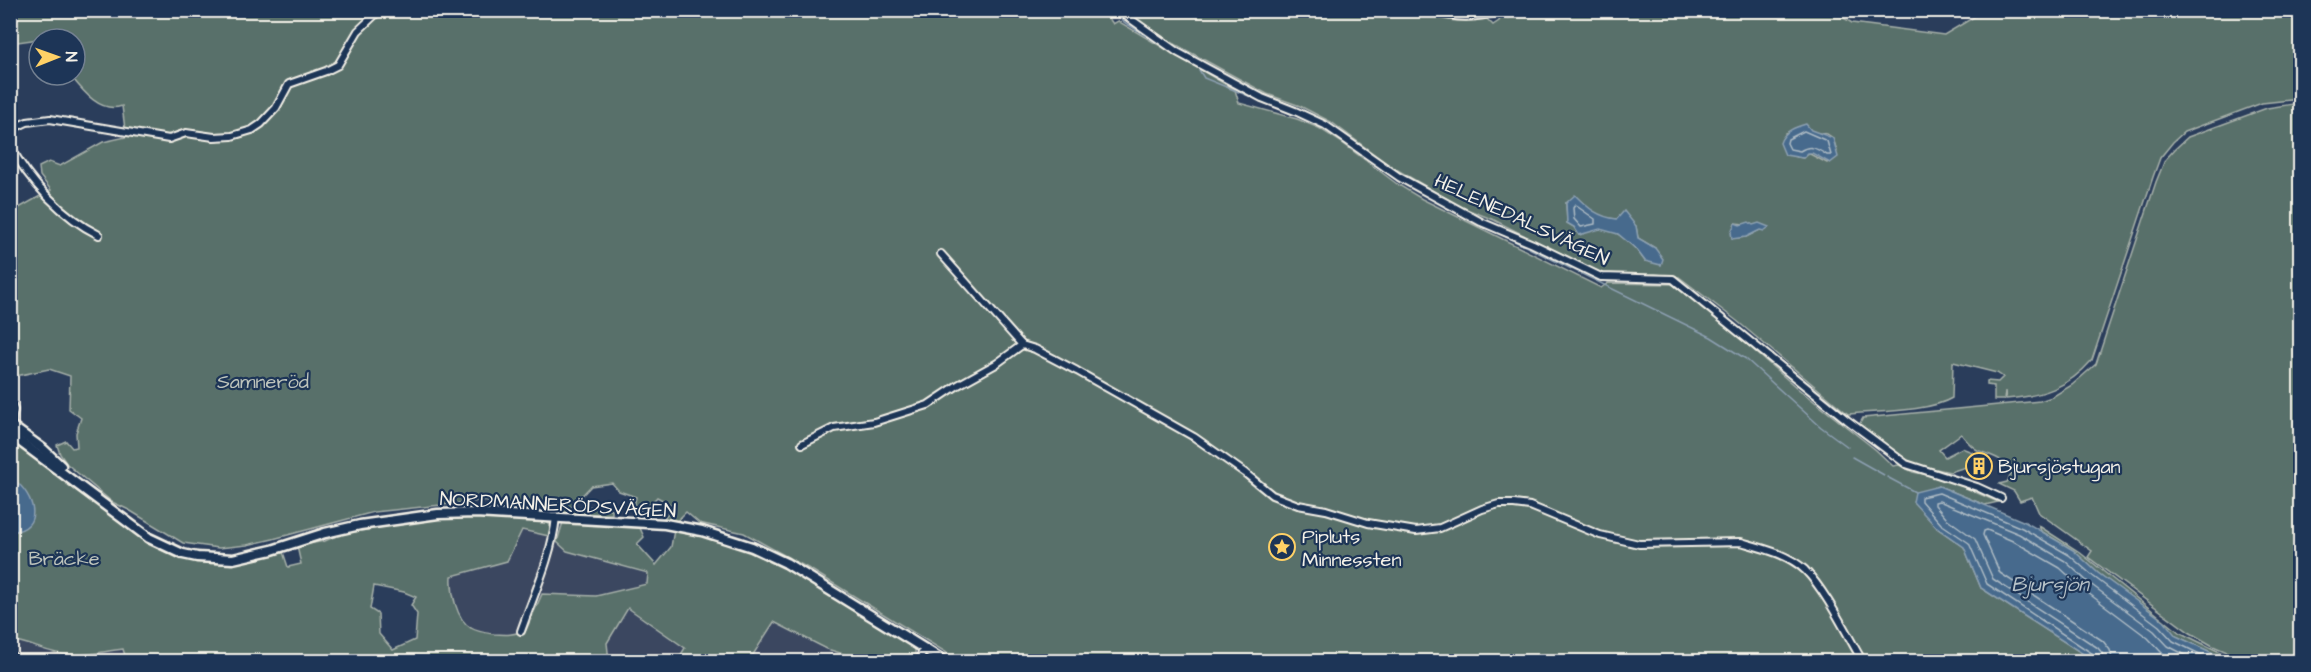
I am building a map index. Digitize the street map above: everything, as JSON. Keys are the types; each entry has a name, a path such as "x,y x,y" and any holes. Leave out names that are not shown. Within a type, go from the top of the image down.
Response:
{"main road":[{"name":"NORDMANNERÖDSVÄGEN","path":"11,429 132,524 177,546 204,553 235,553 282,546 360,525 438,514 476,513 665,524 727,537 786,563 946,662"}],"street":[{"path":"10,130 27,122 50,119 169,139 186,133 214,137 243,133 269,117 289,84 338,65 357,31 380,10"},
{"name":"HELENEDALSVÄGEN","path":"1118,10 1177,52 1262,98 1325,126 1399,177 1481,222 1601,277 1673,279 1847,420 1906,464 1977,487 2001,498"},
{"path":"1429,10 1477,17 1503,10"},
{"path":"10,145 16,157 48,197 84,228 99,235"},
{"path":"941,254 1023,345 1067,366 1194,437 1272,495 1298,505 1326,510 1368,523 1416,531 1440,528 1499,504 1530,506 1563,521 1616,540 1639,544 1741,542 1778,554 1805,571 1827,602 1863,662"},
{"path":"802,444 834,428 874,422 928,405 1023,345"},
{"path":"11,403 14,410 11,429"},
{"path":"521,631 547,559 556,517"},
{"path":"917,662 925,648"},
{"path":"10,652 18,662"}],"shaded area":[{"path":"522,530 549,536 567,551 649,574 647,584 596,596 542,594 526,630 512,636 469,628 451,593 452,576 507,561"},
{"path":"628,608 685,648 677,661 609,661 607,643"},
{"path":"774,622 827,649 866,661 749,662"},
{"path":"11,640 28,642 42,649 70,655 123,649 127,661 11,662"}],"green space":[{"path":"1419,10 1436,17 1453,20 1487,19 1493,25 1499,21 1501,16 1509,18 1517,10 1831,10 1852,23 1944,35 1984,11 2300,11 2300,99 2262,103 2184,132 2173,142 2160,158 2092,360 2064,384 2043,393 2006,399 2005,391 2004,400 1994,400 1994,386 1987,385 1987,381 1998,382 2003,377 1997,373 1953,362 1952,398 1942,403 1902,410 1848,414 1737,321 1679,277 1655,274 1621,277 1607,275 1586,267 1494,220 1459,206 1389,165 1331,122 1300,106 1267,94 1173,43 1122,11","holes":["1793,130 1827,134 1833,138 1837,151 1827,163 1808,153 1803,158 1792,156 1785,133","1566,203 1592,211 1604,218 1617,219 1636,226 1638,238 1655,248 1645,261 1631,244 1612,231 1598,229 1579,235 1574,227 1567,223","1735,223 1753,225 1760,230 1746,237 1737,238"]},
{"name":"Samneröd","path":"11,11 1104,11 1113,24 1118,21 1235,90 1239,103 1297,119 1319,128 1397,184 1422,199 1601,288 1608,283 1672,284 1712,314 1797,388 1893,466 1899,465 1913,472 1943,478 1998,502 1985,505 1939,486 1937,528 1964,547 1981,588 2094,661 987,662 983,658 981,661 960,661 813,571 744,533 699,523 686,512 677,521 664,518 674,506 657,497 643,509 633,511 636,497 619,491 612,483 591,486 571,507 578,510 584,506 612,509 612,514 568,514 550,507 480,501 374,512 247,545 219,548 183,543 112,502 67,464 60,454 57,445 66,441 72,448 77,447 76,433 81,418 69,409 70,376 49,369 11,377 10,213 51,190 40,176 39,167 49,162 60,166 103,142 126,137 122,106 114,108 99,104 80,87 87,87 87,27 27,27 27,41 11,43"},
{"path":"2300,103 2300,661 2248,661 2213,646 2189,632 2088,557 2092,551 2039,513 2032,497 2020,501 2014,491 1999,484 2007,482 2013,471 2005,463 1976,450 1961,434 1939,450 1945,457 1962,448 1972,452 1969,466 1950,472 1918,465 1901,457 1859,425 1863,418 2040,401 2072,385 2096,364 2165,160 2188,137 2267,108"},
{"name":"Bräcke","path":"19,445 155,547 199,560 283,552 288,567 301,564 297,546 325,541 338,535 424,520 482,517 546,521 551,526 549,536 522,530 507,561 452,576 452,590 458,612 466,624 482,632 507,634 526,630 542,594 596,596 647,584 648,573 567,551 557,542 563,522 640,528 644,537 637,544 656,565 671,547 674,530 739,547 800,576 829,593 915,648 915,656 912,661 866,661 827,649 774,622 749,661 677,661 685,648 628,608 607,643 609,661 127,662 123,649 83,655 55,653 11,640 10,453","holes":["374,586 416,597 411,605 417,614 415,640 393,650 379,634 378,614 370,609"]},
{"path":"2039,526 2078,551 2179,632 2238,661 2230,661 2176,636 2163,621 2098,573 2073,550 2041,531"}],"water":[{"path":"1806,124 1811,130 1833,138 1838,157 1830,163 1812,153 1808,153 1803,158 1785,155 1780,143 1784,135"},
{"path":"1575,195 1589,208 1604,216 1617,219 1624,211 1636,226 1638,238 1655,248 1663,259 1661,265 1645,261 1636,249 1618,234 1600,229 1579,235 1574,227 1567,223 1566,203"},
{"path":"1749,222 1753,225 1759,223 1769,227 1746,237 1732,239 1731,232 1735,223 1740,225"},
{"path":"14,480 27,494 33,510 29,525 11,532 11,483"},
{"name":"Bjursjön","path":"1939,486 2025,522 2073,550 2098,573 2164,621 2176,636 2230,661 2094,661 1981,588 1964,547 1937,528 1913,502 1915,492"}],"waterway":[{"path":"1110,10 1124,22 1164,47"},
{"path":"1189,62 1198,68 1204,78 1301,117"},
{"path":"1358,152 1396,179 1467,218"},
{"path":"1498,233 1711,337 1746,359 1821,427 1848,447"},
{"path":"1852,457 1884,475"},
{"path":"1887,477 1915,492"}],"place":[{"name":"Bjursjöstugan","path":"1979,466"},
{"name":"Pipluts Minnessten","path":"1282,547"}]}
